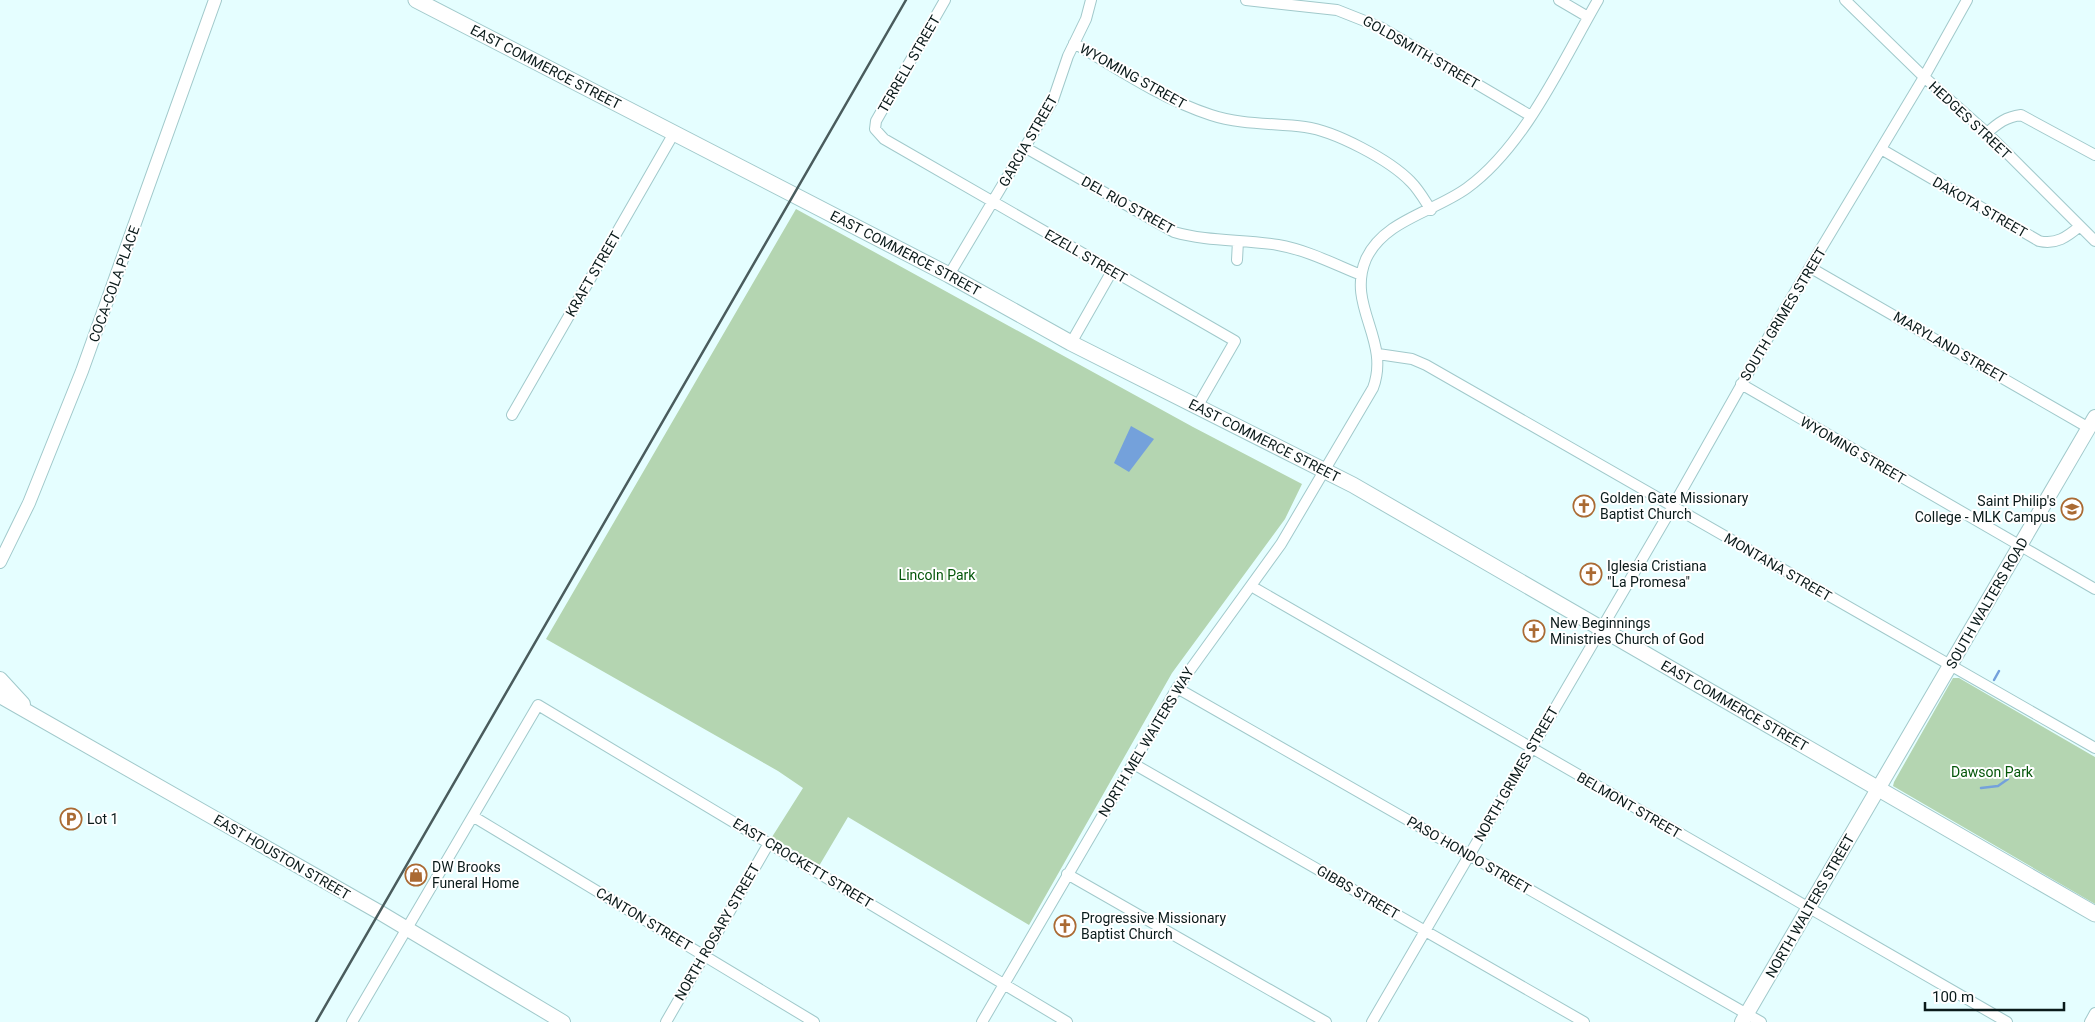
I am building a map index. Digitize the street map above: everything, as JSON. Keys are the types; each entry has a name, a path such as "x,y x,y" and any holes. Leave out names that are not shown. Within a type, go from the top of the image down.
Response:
{"main road":[{"name":"EAST COMMERCE STREET","path":"416,0 948,275 1071,343 1353,485 2095,914"},
{"path":"444,0 457,21"},
{"name":"SOUTH WALTERS ROAD","path":"1878,789 2092,422"},
{"path":"0,679 34,715"},
{"name":"EAST HOUSTON STREET","path":"0,696 407,928 563,1022"},
{"name":"NORTH WALTERS STREET","path":"1744,1018 1878,789"}],"street":[{"name":"COCA-COLA PLACE","path":"0,562 29,503 82,371 215,0"},
{"name":"TERRELL STREET","path":"875,129 876,121 945,0"},
{"name":"GARCIA STREET","path":"948,275 1026,148 1053,100 1074,43 1086,19 1091,0"},
{"name":"GOLDSMITH STREET","path":"1246,0 1322,7 1358,16 1531,116"},
{"path":"1559,0 1588,17"},
{"path":"1378,354 1363,306 1361,275 1371,250 1386,232 1462,192 1494,166 1531,116 1598,0"},
{"name":"HEDGES STREET","path":"1845,0 1924,77 1987,133 2095,241"},
{"name":"SOUTH GRIMES STREET","path":"1601,629 1741,384 1924,77 1967,0"},
{"name":"WYOMING STREET","path":"1074,43 1171,99 1205,113 1241,122 1306,127 1347,140 1401,173 1412,183 1431,210"},
{"path":"1987,133 1999,122 2011,116 2021,115 2095,155"},
{"name":"EZELL STREET","path":"875,129 884,139 1235,341 1197,407"},
{"name":"KRAFT STREET","path":"512,415 674,133"},
{"name":"DEL RIO STREET","path":"1026,148 1174,232 1189,236 1280,245 1307,252 1361,275"},
{"name":"DAKOTA STREET","path":"1881,149 2039,240 2054,242 2060,240 2080,226"},
{"path":"1238,241 1238,260"},
{"name":"MARYLAND STREET","path":"1811,268 2092,422"},
{"path":"1071,343 1112,271"},
{"name":"NORTH MEL WAITERS WAY","path":"982,1022 1177,688 1281,544 1325,471 1373,388 1378,376 1378,354"},
{"name":"MONTANA STREET","path":"1378,354 1412,359 1426,365 2095,748"},
{"name":"WYOMING STREET","path":"1741,384 2019,547 2095,589"},
{"name":"BELMONT STREET","path":"1251,586 2007,1022"},
{"name":"NORTH GRIMES STREET","path":"1372,1022 1601,629"},
{"name":"PASO HONDO STREET","path":"1177,688 1468,855 1744,1018 1761,1022"},
{"name":"EAST CROCKETT STREET","path":"474,816 538,705 1067,1022"},
{"name":"GIBBS STREET","path":"1132,763 1584,1022"},
{"path":"352,1022 474,816"},
{"name":"CANTON STREET","path":"474,816 814,1022"},
{"name":"NORTH ROSARY STREET","path":"666,1022 769,843"},
{"path":"1067,874 1326,1022"},
{"path":"2090,1022 2095,1013"}],"green space":[{"name":"Lincoln Park","path":"796,209 1193,427 1302,484 1285,519 1172,673 1029,925 848,817 819,866 772,837 803,788 778,771 546,639"},
{"name":"Dawson Park","path":"1953,678 1959,678 2095,757 2095,904 1893,786"}],"water":[{"path":"1131,426 1154,439 1129,472 1114,463"}],"waterway":[{"path":"1994,680 1999,671"},
{"path":"1981,788 1998,786 2008,779"}],"railway":[{"path":"316,1022 906,0"}],"place":[{"name":"Golden Gate Missionary Baptist Church","path":"1584,506"},
{"name":"Saint Philip's College - MLK Campus","path":"2072,509"},
{"name":"Iglesia Cristiana \"La Promesa\"","path":"1591,574"},
{"name":"New Beginnings Ministries Church of God","path":"1534,631"},
{"name":"Lot 1","path":"71,819"},
{"name":"DW Brooks Funeral Home","path":"416,875"},
{"name":"Progressive Missionary Baptist Church","path":"1065,926"}]}
